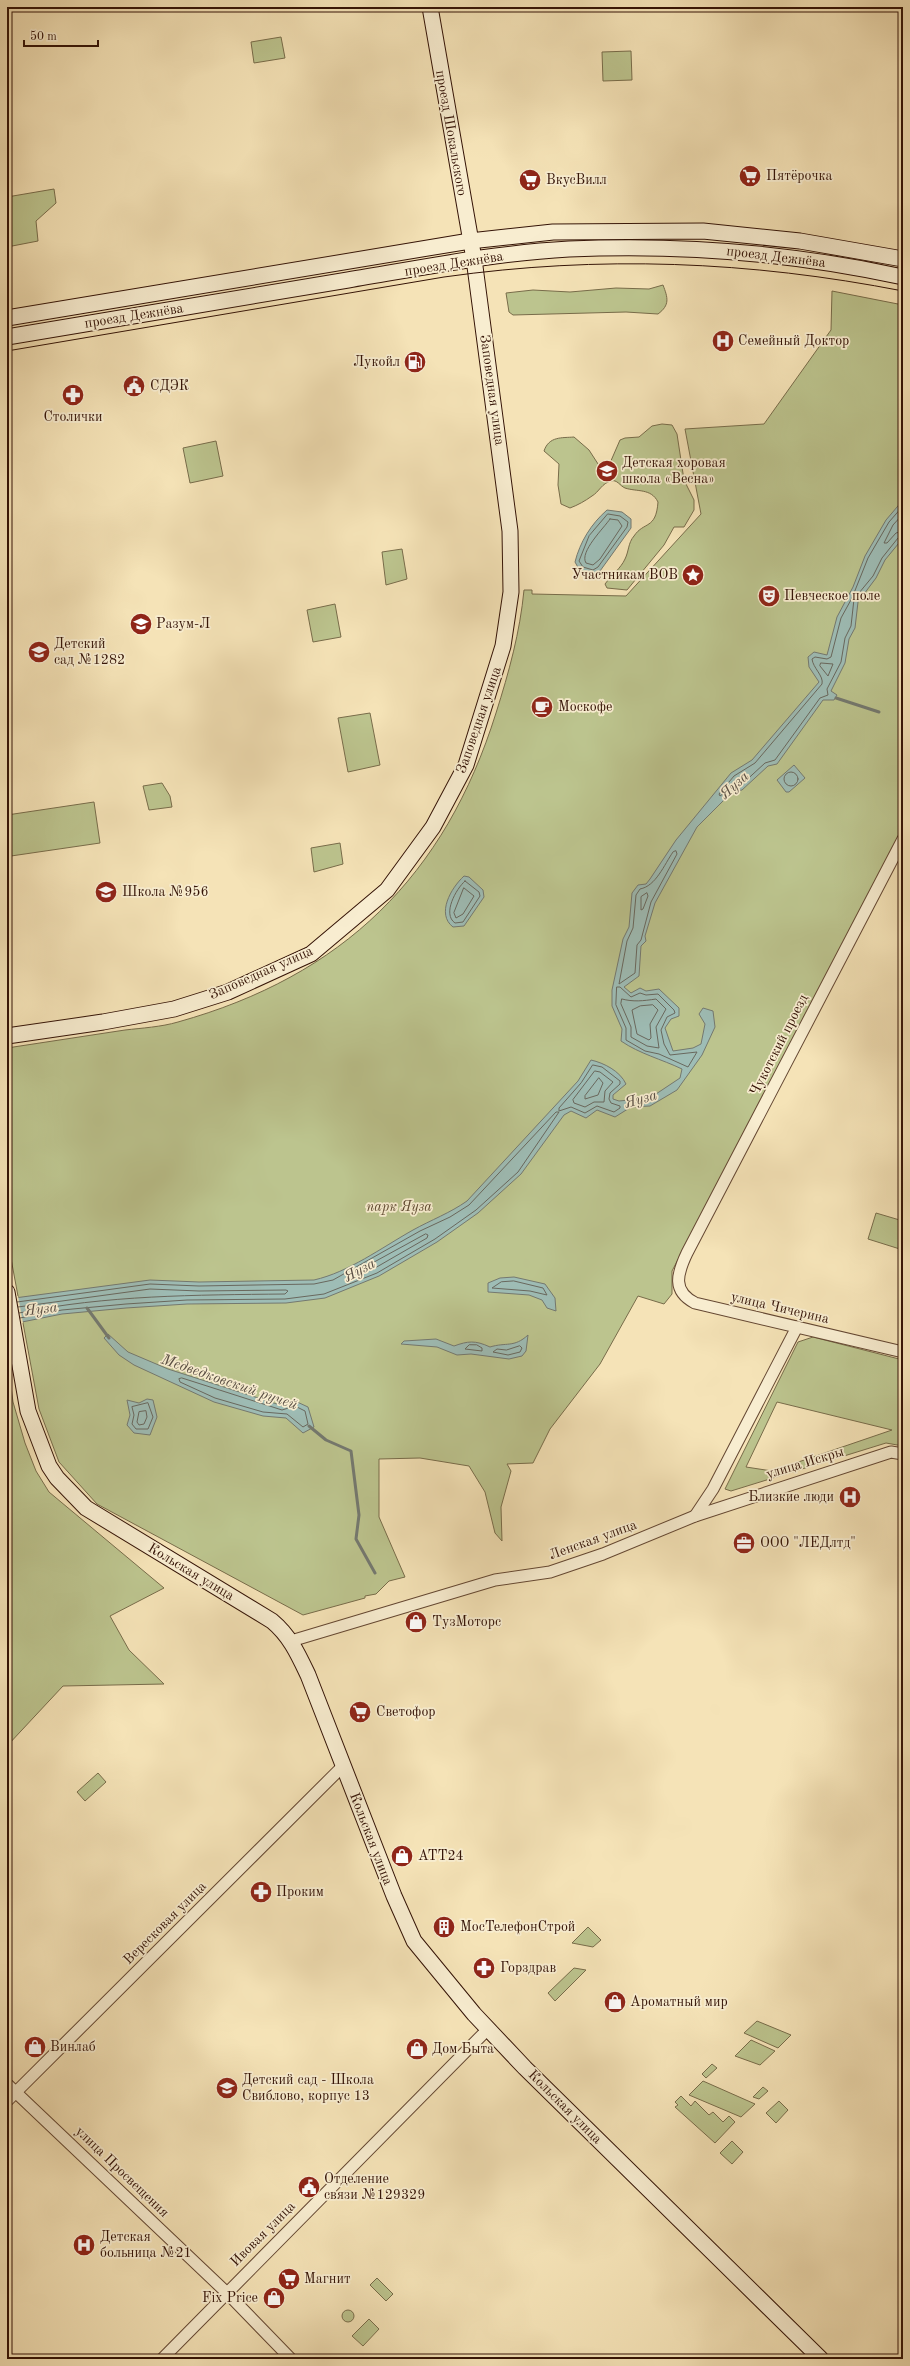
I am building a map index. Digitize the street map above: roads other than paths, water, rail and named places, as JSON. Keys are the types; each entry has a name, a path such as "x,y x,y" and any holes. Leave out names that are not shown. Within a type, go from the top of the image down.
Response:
{"main road":[{"name":"проезд Шокальского","path":"430,7 474,259"},
{"name":"проезд Дежнёва","path":"7,318 470,240 553,232 703,231 800,241 903,259"},
{"name":"проезд Дежнёва","path":"7,337 474,259 565,249 615,247 721,250 809,260 903,277"},
{"name":"Заповедная улица","path":"7,1036 103,1022 174,1009 228,992 311,954 387,890 433,827 466,765 476,738 503,646 511,592 510,531 505,485 474,259"},
{"name":"Кольская улица","path":"7,1292 28,1411 37,1438 49,1466 67,1489 86,1508 272,1622 291,1641 308,1675 394,1896 414,1941 443,1979 488,2029 821,2359"}],"street":[{"name":"Чукотский проезд","path":"681,1265 903,839"},
{"name":"улица Чичерина","path":"681,1265 678,1283 681,1292 691,1301 903,1352"},
{"path":"695,1516 713,1489 797,1327"},
{"name":"улица Искры","path":"695,1516 891,1452 903,1454"},
{"name":"Ленская улица","path":"291,1641 494,1580 550,1572 603,1554 695,1516"},
{"name":"Вересковая улица","path":"7,2101 343,1766"},
{"name":"Ивовая улица","path":"162,2359 226,2292 488,2029"},
{"name":"улица Просвещения","path":"7,2084 226,2292 291,2359"}],"water":[{"name":"Яуза","path":"903,500 903,538 885,560 876,578 858,602 855,628 849,639 845,663 831,691 837,695 834,700 823,700 777,764 768,766 742,790 732,792 697,827 655,903 645,936 646,941 641,946 639,976 624,987 631,993 640,988 646,991 659,989 679,1008 679,1016 671,1019 665,1028 673,1051 693,1048 701,1044 705,1024 699,1014 703,1008 713,1011 715,1027 702,1055 677,1090 650,1106 631,1107 615,1117 597,1110 586,1118 571,1111 564,1115 521,1174 478,1213 437,1242 379,1276 325,1298 286,1303 187,1304 126,1308 62,1314 7,1325 7,1299 150,1280 199,1282 314,1280 327,1276 365,1259 413,1230 467,1201 578,1081 591,1060 611,1068 623,1079 626,1084 613,1095 613,1099 619,1101 650,1098 680,1078 682,1069 643,1053 621,1041 622,1029 612,1006 612,990 623,939 629,927 632,893 638,885 646,884 676,840 731,773 752,760 819,682 809,667 808,657 814,652 827,655 837,617 853,587 865,556 886,520"},
{"path":"607,510 622,512 631,519 631,528 600,571 594,574 580,571 575,562 580,547 591,527"},
{"path":"794,765 805,778 789,792 786,792 777,780"},
{"path":"464,876 469,877 483,890 484,897 464,926 453,927 448,922 446,915 447,901 454,887"},
{"path":"514,1277 545,1284 555,1298 556,1311 547,1308 542,1300 529,1295 488,1292 488,1283 500,1278"},
{"path":"108,1334 128,1352 168,1369 283,1406 295,1401 308,1407 314,1427 303,1433 286,1418 263,1416 214,1402 134,1365 119,1355 104,1338"},
{"path":"528,1335 526,1351 522,1356 509,1359 471,1354 457,1355 437,1347 401,1344 404,1341 436,1339 454,1346 472,1342 490,1347 518,1342"},
{"path":"147,1399 153,1400 157,1417 150,1435 134,1433 127,1425 130,1415 127,1400 139,1403"}],"waterway":[{"path":"836,698 879,712"},
{"name":"Медведковский ручей","path":"87,1308 109,1338"},
{"name":"Медведковский ручей","path":"309,1426 326,1440 351,1451 359,1515 356,1539 375,1573"}],"tram line":[{"path":"7,351 444,277 502,270 560,266 674,264 731,268 788,273 903,291"}],"place":[{"name":"Пятёрочка","path":"750,176"},
{"name":"ВкусВилл","path":"530,180"},
{"name":"Семейный Доктор","path":"723,341"},
{"name":"Лукойл","path":"415,362"},
{"name":"СДЭК","path":"134,386"},
{"name":"Столички","path":"73,395"},
{"name":"Детская хоровая школа «Весна»","path":"607,471"},
{"name":"Участникам ВОВ","path":"693,575"},
{"name":"Певческое поле","path":"769,596"},
{"name":"Разум-Л","path":"141,624"},
{"name":"Детский сад №1282","path":"39,652"},
{"name":"Москофе","path":"542,707"},
{"name":"Школа №956","path":"106,892"},
{"name":"Близкие люди","path":"850,1497"},
{"name":"ООО \"ЛЕДлтд\"","path":"744,1543"},
{"name":"ТузМоторс","path":"416,1622"},
{"name":"Светофор","path":"360,1712"},
{"name":"АТТ24","path":"402,1856"},
{"name":"Проким","path":"261,1892"},
{"name":"МосТелефонСтрой","path":"444,1927"},
{"name":"Горздрав","path":"484,1968"},
{"name":"Ароматный мир","path":"615,2002"},
{"name":"Винлаб","path":"35,2047"},
{"name":"Дом Быта","path":"417,2049"},
{"name":"Детский сад - Школа Свиблово, корпус 13","path":"227,2088"},
{"name":"Отделение связи №129329","path":"309,2187"},
{"name":"Детская больница №21","path":"84,2245"},
{"name":"Магнит","path":"289,2279"},
{"name":"Fix Price","path":"274,2298"}],"park label":[{"name":"парк Яуза","path":"399,1207"}]}
